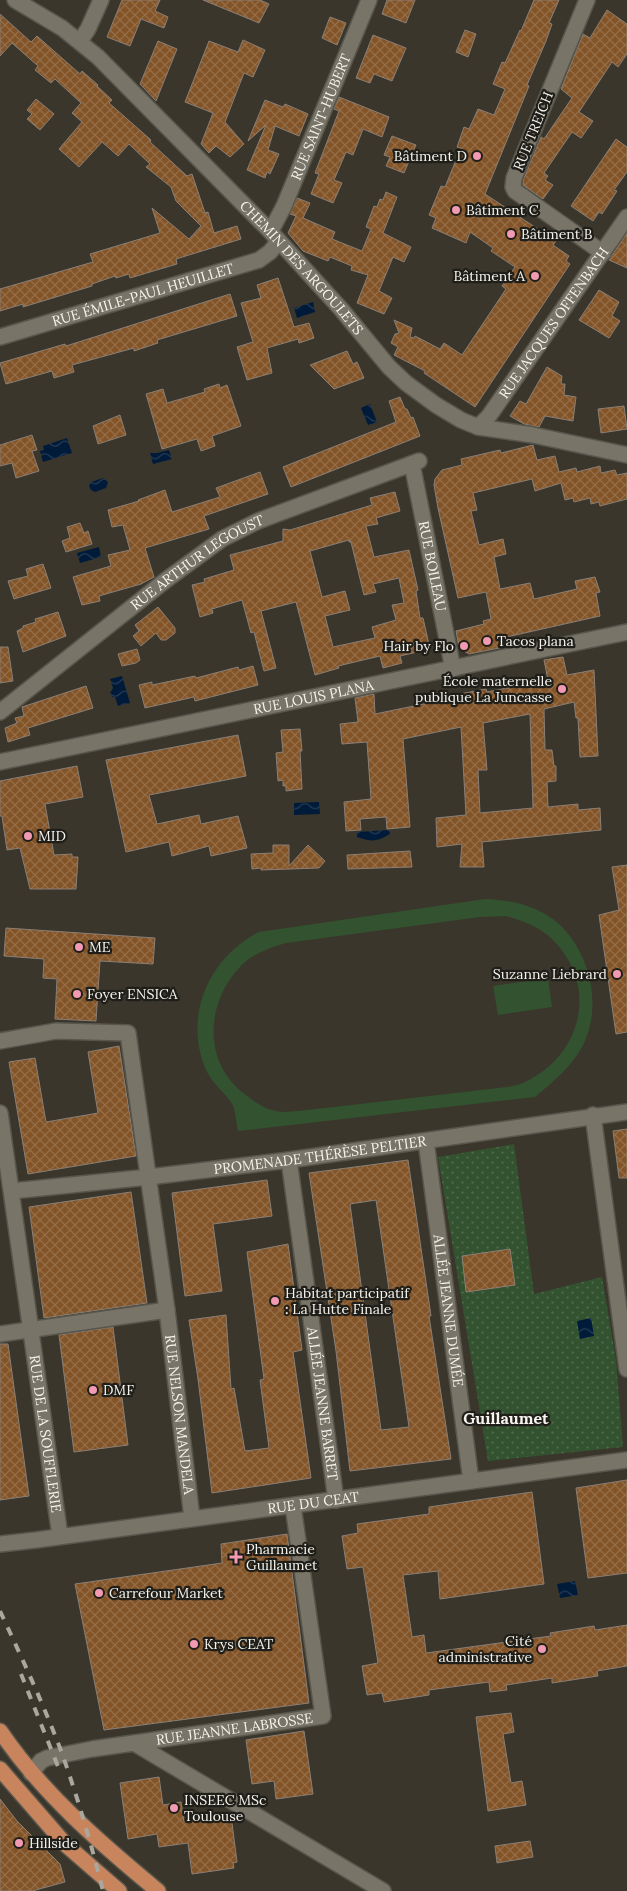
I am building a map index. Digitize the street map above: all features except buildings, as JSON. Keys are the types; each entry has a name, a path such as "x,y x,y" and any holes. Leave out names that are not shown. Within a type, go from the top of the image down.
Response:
{"main road":[{"path":"0,1731 31,1773 78,1822 158,1891"},
{"path":"0,1769 64,1844 119,1891"}],"street":[{"name":"CHEMIN DES ARGOULETS","path":"15,0 62,28 80,41 104,64 274,236 406,383 452,415 478,426 533,435 627,456"},
{"path":"80,41 88,29 101,0"},
{"name":"RUE SAINT-HUBERT","path":"274,236 274,225 284,206 369,0"},
{"name":"RUE TREICH","path":"587,0 514,178 513,187 515,191 603,252"},
{"name":"RUE JACQUES OFFENBACH","path":"478,426 489,416 627,217"},
{"name":"RUE ÉMILE-PAUL HEUILLET","path":"0,337 259,260 270,252 274,236"},
{"name":"RUE BOILEAU","path":"416,462 453,668"},
{"name":"RUE ARTHUR LEGOUST","path":"0,712 166,580 222,539 258,521 416,462"},
{"name":"RUE LOUIS PLANA","path":"0,762 627,632"},
{"name":"RUE NELSON MANDELA","path":"0,1041 56,1031 128,1033 167,1310 192,1518"},
{"name":"PROMENADE THÉRÈSE PELTIER","path":"12,1191 289,1160 593,1115 627,1112"},
{"name":"RUE DE LA SOUFFLERIE","path":"0,1113 60,1536"},
{"path":"593,1115 627,1369"},
{"name":"ALLÉE JEANNE DUMÉE","path":"426,1141 471,1481"},
{"name":"ALLÉE JEANNE BARRET","path":"289,1160 336,1500"},
{"path":"0,1334 167,1310"},
{"name":"RUE DU CEAT","path":"0,1544 627,1460"},
{"name":"RUE JEANNE LABROSSE","path":"31,1773 41,1761 48,1758 134,1743 323,1716 293,1506"},
{"path":"134,1743 383,1891"}],"green space":[{"path":"485,899 505,901 534,908 559,924 570,936 586,966 592,999 592,1016 588,1032 582,1047 573,1061 535,1097 238,1131 233,1105 209,1076 200,1052 197,1031 199,1011 204,992 214,973 226,957 241,943 259,932","holes":["506,916 537,928 553,940 567,958 576,978 579,998 578,1018 571,1037 560,1055 544,1070 523,1083 507,1087 281,1112 268,1109 249,1098 232,1082 222,1067 216,1051 214,1034 215,1016 220,999 228,983 239,968 261,952 286,943 480,917"]},
{"path":"548,978 552,1007 498,1015 493,986"},
{"path":"514,1144 534,1294 602,1277 616,1360 623,1447 488,1461 438,1157"}],"water":[{"path":"313,302 315,312 297,318 294,308"},
{"path":"370,404 377,422 368,425 361,408"},
{"path":"67,438 72,453 43,462 40,451 44,450 43,446"},
{"path":"169,450 172,459 153,464 150,453"},
{"path":"103,478 108,482 106,488 95,492 91,490 89,486 91,482"},
{"path":"99,547 101,557 80,563 77,553"},
{"path":"122,676 130,703 118,706 115,697 112,697 110,693 113,688 110,679"},
{"path":"319,802 320,814 294,815 294,803"},
{"path":"389,830 390,834 377,840 357,837 357,832"},
{"path":"591,1318 594,1336 580,1339 577,1321"},
{"path":"575,1581 578,1595 560,1598 557,1584"}],"railway":[{"path":"0,1611 39,1696 60,1748 94,1855 103,1891"},
{"path":"21,1674 61,1774"}],"place":[{"name":"Bâtiment D","path":"477,156"},
{"name":"Bâtiment C","path":"456,210"},
{"name":"Bâtiment B","path":"511,234"},
{"name":"Bâtiment A","path":"535,276"},
{"name":"Tacos plana","path":"487,641"},
{"name":"Hair by Flo","path":"464,646"},
{"name":"École maternelle publique La Juncasse","path":"562,689"},
{"name":"MID","path":"28,836"},
{"name":"ME","path":"79,947"},
{"name":"Suzanne Liebrard","path":"617,974"},
{"name":"Foyer ENSICA","path":"77,994"},
{"name":"Habitat participatif : La Hutte Finale","path":"275,1301"},
{"name":"DMF","path":"93,1390"},
{"name":"Pharmacie Guillaumet","path":"236,1557"},
{"name":"Carrefour Market","path":"99,1593"},
{"name":"Krys CEAT","path":"194,1644"},
{"name":"Cité administrative","path":"542,1649"},
{"name":"INSEEC MSc Toulouse","path":"174,1808"},
{"name":"Hillside","path":"19,1843"}],"district":[{"name":"Guillaumet","path":"506,1418"}]}
